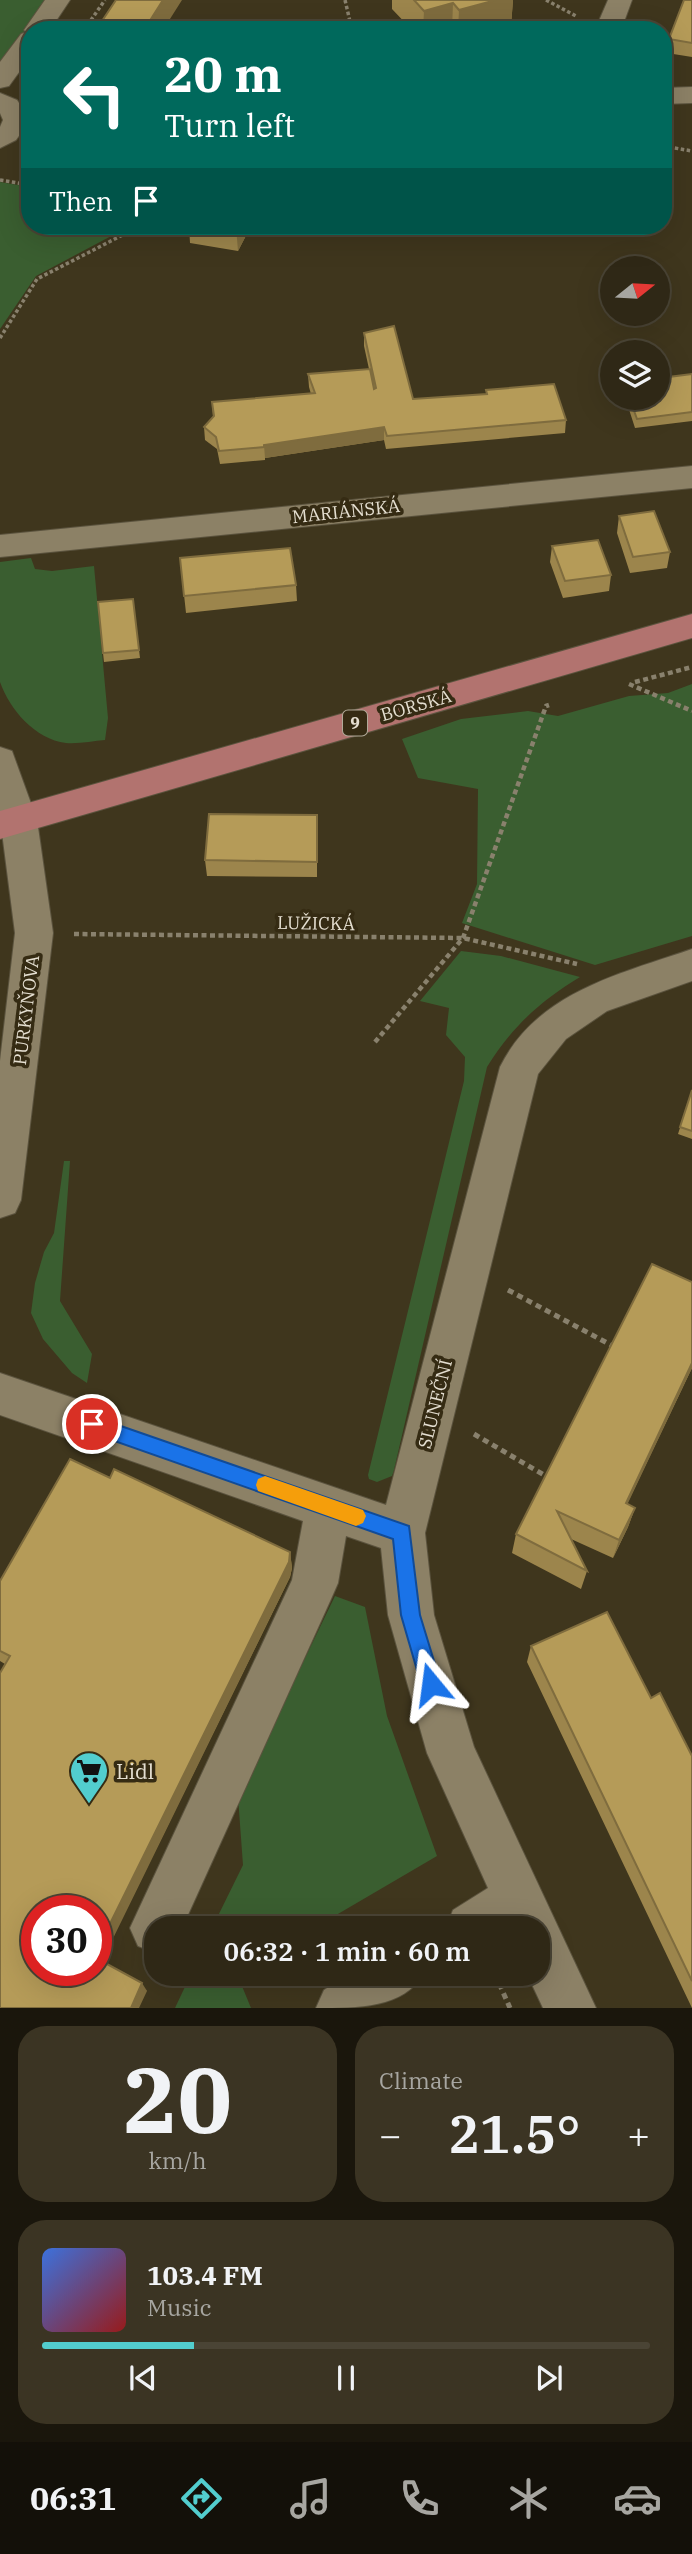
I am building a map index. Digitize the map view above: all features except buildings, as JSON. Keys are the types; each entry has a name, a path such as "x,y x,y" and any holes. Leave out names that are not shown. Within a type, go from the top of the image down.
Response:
{"main road":[{"name":"BORSKÁ","path":"9,822 692,626"}],"street":[{"path":"43,21 58,0"},
{"path":"612,21 620,0"},
{"path":"0,80 21,51"},
{"path":"672,95 692,94"},
{"path":"0,101 16,115 14,135"},
{"name":"MARIÁNSKÁ","path":"0,545 692,477"},
{"name":"PURKYŇOVA","path":"0,760 9,822 34,933 0,1200"},
{"name":"SLUNEČNÍ","path":"528,1916 451,1753 411,1615 402,1533 520,1067 552,1028 593,1000 691,965"},
{"path":"0,1394 402,1533"},
{"path":"162,1916 314,1583 328,1507"},
{"name":"SLUNEČNÍ","path":"550,1964 570,2008"},
{"path":"342,2008 378,1986"}],"path":[{"path":"90,21 105,0"},
{"path":"345,0 350,21"},
{"path":"672,148 692,151"},
{"path":"0,180 21,184"},
{"path":"0,338 37,279 123,235"},
{"path":"629,684 692,711"},
{"path":"375,1042 463,938 546,706"},
{"name":"LUŽICKÁ","path":"34,933 463,938 582,965"},
{"path":"498,1285 611,1345"},
{"path":"470,1432 544,1475"},
{"path":"500,1986 510,2008"}],"green space":[{"path":"0,0 51,0 37,21 21,21 21,46 0,78"},
{"path":"0,182 21,186 21,235 113,235 36,276 0,329"},
{"path":"31,558 35,569 52,571 94,566 108,718 105,740 66,743 44,736 25,722 4,692 0,682 0,562"},
{"path":"692,684 692,936 595,965 462,923 477,884 478,789 418,778 402,739 461,719 528,711 558,716 629,696 668,693"},
{"path":"461,951 501,956 580,977 527,1016 487,1067 394,1470 392,1476 377,1482 369,1479 368,1475 464,1081 465,1057 446,1035 449,1008 420,1001"},
{"path":"64,1161 70,1161 60,1301 92,1354 87,1383 72,1373 43,1339 31,1313 35,1283 44,1252 54,1233"},
{"path":"335,1596 365,1607 387,1716 437,1856 334,1916 218,1916 243,1865 238,1797"},
{"path":"185,1986 242,1986 251,2008 175,2008"}],"slow traffic":[{"path":"265,1485 356,1516"}],"place":[{"name":"Lidl","path":"89,1805"}],"route":[{"path":"92,1424 402,1533 411,1615 431,1684"}]}
